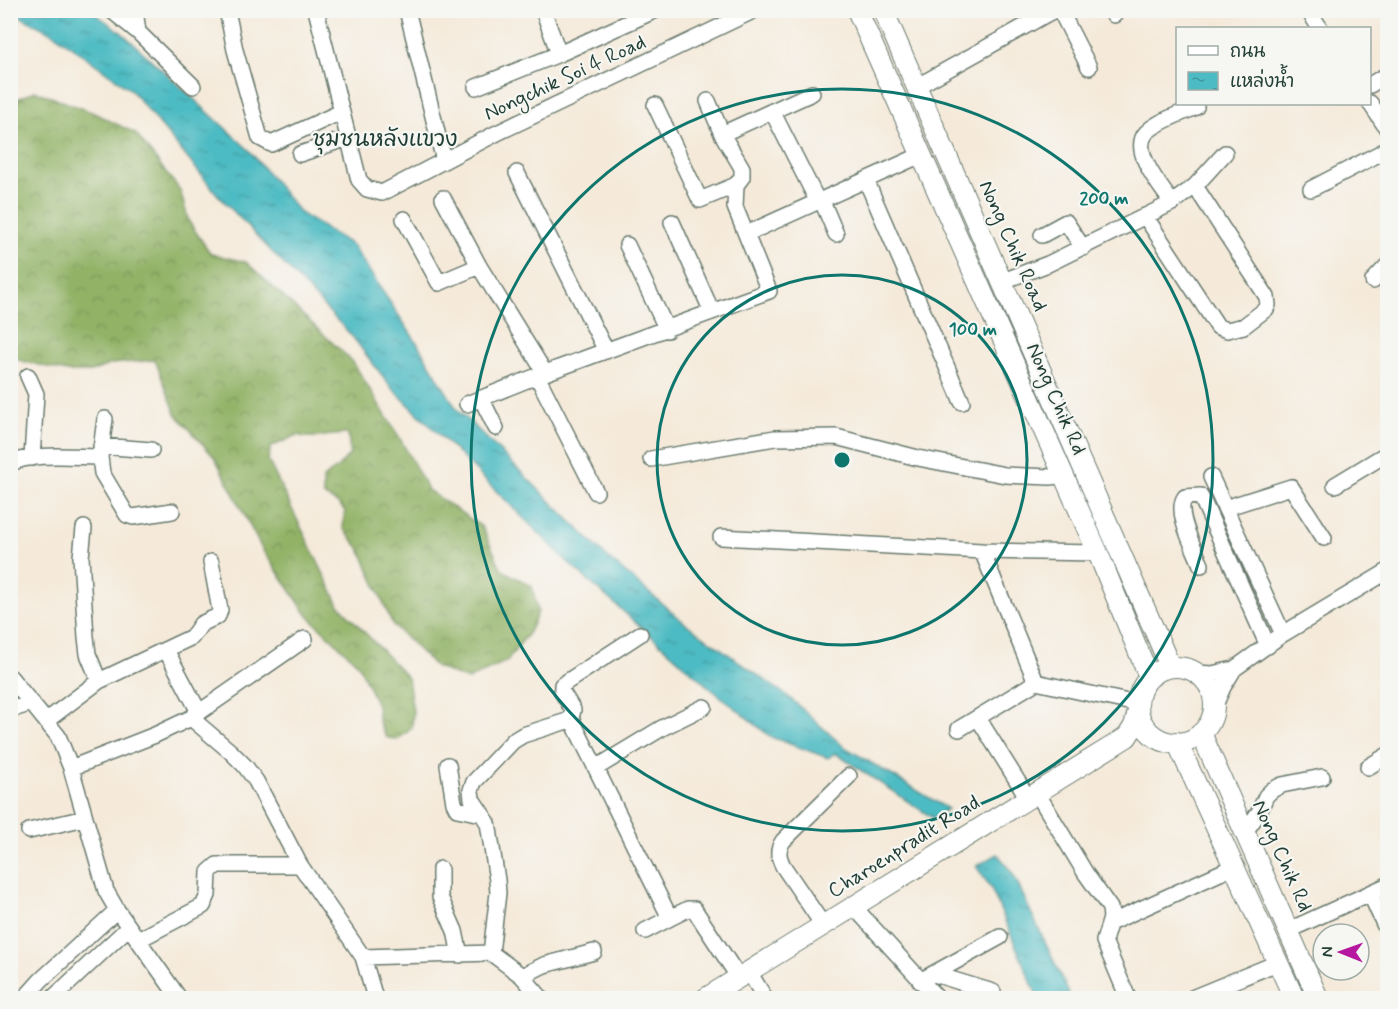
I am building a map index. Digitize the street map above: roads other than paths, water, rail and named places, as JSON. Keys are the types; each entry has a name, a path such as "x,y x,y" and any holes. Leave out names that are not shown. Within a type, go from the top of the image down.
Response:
{"main road":[{"name":"Nong Chik Rd","path":"857,10 1098,553 1149,677"},
{"name":"Nong Chik Road","path":"882,10 1003,281 1170,666"},
{"path":"955,230 977,223"},
{"path":"1170,666 1183,667 1197,673 1212,691 1213,710 1209,723 1196,737 1184,742 1141,736 1126,737 1134,726 1142,687 1149,677 1159,670 1170,666"},
{"path":"1138,708 1142,723 1149,732 1168,741 1233,867 1294,999"},
{"name":"Nong Chik Rd","path":"1201,733 1318,999"},
{"name":"Charoenpradit Road","path":"706,999 1126,737"}],"street":[{"path":"111,10 138,32 193,86"},
{"path":"135,10 138,32"},
{"path":"226,10 260,138 271,144 341,112"},
{"name":"Nongchik Soi 4 Road","path":"316,10 359,180 367,189 382,193 497,133 755,10"},
{"path":"408,10 444,160"},
{"path":"543,10 559,54"},
{"path":"476,87 559,54 656,10"},
{"path":"916,87 1054,10"},
{"path":"1060,10 1089,67"},
{"path":"1311,12 1319,27"},
{"path":"1371,84 1388,74"},
{"path":"723,134 812,93"},
{"path":"655,105 700,201 736,185 742,177 742,168 708,101"},
{"path":"1371,104 1388,130"},
{"path":"1172,203 1147,165 1141,143 1145,134 1153,128 1196,107"},
{"path":"772,111 836,234"},
{"path":"300,154 348,138"},
{"path":"1311,189 1388,149"},
{"path":"1003,281 1083,248 1172,203 1195,186 1225,153"},
{"path":"746,234 921,155"},
{"path":"517,173 606,351"},
{"path":"866,180 962,402"},
{"path":"496,428 474,401 541,374 769,291 735,207 736,185"},
{"path":"1145,216 1218,327 1227,330 1244,326 1266,309 1267,297 1195,186"},
{"path":"442,198 541,374 596,492"},
{"path":"404,219 439,284 479,266"},
{"path":"672,222 712,312"},
{"path":"1042,235 1066,222 1083,248"},
{"path":"627,245 667,330"},
{"path":"1373,281 1388,266"},
{"path":"28,376 36,394 32,458"},
{"path":"105,419 100,452 102,473 127,515 133,518 172,511"},
{"path":"651,459 775,438 836,437 918,458 1005,475 1064,476"},
{"path":"10,464 17,460 32,458 151,450"},
{"path":"1335,485 1388,453"},
{"path":"1211,477 1283,634"},
{"path":"1214,525 1228,513 1291,487 1324,538"},
{"path":"1201,565 1181,513 1181,503 1185,498 1200,496 1268,646"},
{"path":"84,528 81,557 86,637 88,654 99,681"},
{"path":"721,537 982,551 1098,553"},
{"path":"982,551 1036,682"},
{"path":"46,721 99,681 192,637 201,624 218,616 220,613 211,562"},
{"path":"1197,673 1212,674 1234,669 1283,634 1388,571"},
{"path":"640,634 562,685 562,692 573,710 571,718 670,918"},
{"path":"71,768 155,735 195,715 305,639"},
{"path":"166,650 195,715 245,765 256,781 300,865 363,957 375,999"},
{"path":"1213,710 1222,687 1234,669"},
{"path":"10,677 58,736 71,768 106,891 174,997"},
{"path":"959,729 1036,682 1138,708"},
{"path":"10,710 32,703"},
{"path":"596,768 663,728 704,707"},
{"path":"491,953 497,880 488,823 472,799 471,790 474,782 513,741 523,735 571,718"},
{"path":"978,718 1110,908 1110,923 1104,941 1128,999"},
{"path":"1368,767 1388,755"},
{"path":"448,765 454,803 458,809 482,814"},
{"path":"824,925 783,866 778,847 849,776"},
{"path":"1245,832 1259,812 1266,796 1272,790 1282,785 1322,777"},
{"path":"29,831 85,818"},
{"path":"53,999 133,934 203,906 208,895 210,872 217,866 300,865"},
{"path":"1110,923 1233,867"},
{"path":"440,868 440,897 455,932 460,954"},
{"path":"1289,930 1388,885"},
{"path":"1370,892 1388,933"},
{"path":"854,907 927,977 937,999"},
{"path":"645,931 688,909 694,909 765,999"},
{"path":"25,999 41,980 117,910"},
{"path":"927,977 1000,937"},
{"path":"522,976 544,965 594,952"},
{"path":"363,957 491,953 522,976 541,999"},
{"path":"1192,999 1277,963"},
{"path":"927,977 993,992"}],"water":[{"path":"10,11 91,11 120,31 249,150 301,214 352,245 417,343 456,408 609,559 685,623 790,698 843,746 948,809 933,818 835,753 828,758 771,737 710,688 574,568 391,387 351,335 217,194 131,90 54,34"},
{"path":"998,854 1014,876 1071,998 1038,998 991,888 976,866"}],"district":[{"name":"ชุมชนหลังแขวง","path":"385,140"}]}
